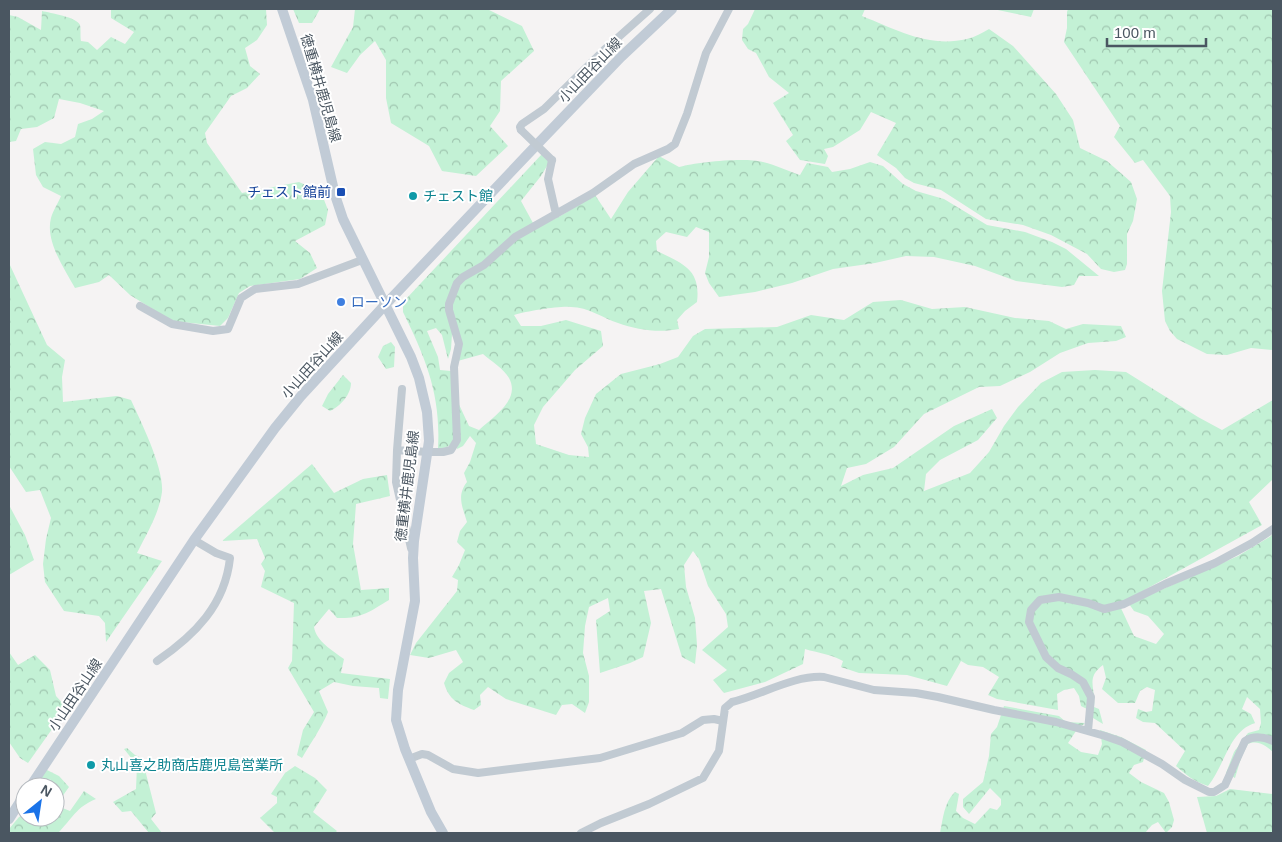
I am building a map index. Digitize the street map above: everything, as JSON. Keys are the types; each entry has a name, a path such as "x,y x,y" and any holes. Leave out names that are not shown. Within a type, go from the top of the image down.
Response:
{"main road":[{"name":"徳重横井鹿児島線","path":"282,9 313,100 342,219 411,357 419,378 427,412 428,452 413,558 414,601 396,711 398,727 409,759 431,812 443,833"},
{"name":"小山田谷山線","path":"37,777 194,540 275,428 301,396 595,84 672,9"}],"street":[{"path":"556,214 548,179 552,160 521,130 522,124 544,109 604,50 650,9"},
{"path":"397,450 442,452 451,450 457,440 454,367 458,344 449,310 454,287 463,277 484,266 515,237 535,224 608,184 634,164 675,144 688,114 706,53 729,9"},
{"path":"140,306 172,324 213,331 228,329 242,298 255,289 298,284 362,260"},
{"path":"402,389 396,482 413,558"},
{"path":"1088,731 1090,697 1083,682 1058,668 1046,657 1029,622 1031,610 1040,600 1059,597 1088,603 1104,609 1124,604 1215,563 1273,529"},
{"path":"157,661 182,644 210,613 216,605 229,567 230,558 216,553 194,540"},
{"path":"581,833 649,804 703,778 720,750 725,708 732,702 802,679 816,677 824,677 874,690 916,692 938,696 1088,731 1122,742 1162,764 1185,780 1209,792 1214,792 1225,785 1245,741 1250,738 1259,737 1273,742"},
{"path":"409,759 422,754 428,755 453,769 478,774 600,758 682,733 703,720 714,719 723,721"}],"green space":[{"path":"111,9 266,9 267,25 257,40 245,48 250,66 260,74 247,88 231,96 205,133 207,143 242,193 299,182 321,192 328,210 325,225 295,241 310,253 317,268 300,279 250,286 239,293 228,318 220,326 172,321 130,295 109,275 99,282 75,288 61,263 53,245 50,227 52,215 61,196 43,187 36,175 33,149 45,142 61,144 75,137 78,124 92,119 104,111 80,103 59,99 54,118 37,127 21,129 16,141 9,142 9,15 18,17 41,30 42,11 69,18 80,25 81,41 88,42 97,50 111,37 125,44 134,32 111,18"},
{"path":"293,9 320,9 312,23 299,23"},
{"path":"355,9 487,9 522,26 534,51 501,81 500,111 490,126 508,146 476,176 442,171 429,146 391,123 386,98 386,60 375,41 360,55 347,73 331,67 353,27"},
{"path":"755,9 865,9 862,16 913,36 939,41 967,39 989,29 1013,46 1056,94 1073,120 1080,148 1107,161 1131,182 1137,199 1133,221 1127,234 1127,264 1125,270 1114,272 1101,269 1087,254 1051,235 1023,225 986,219 941,190 914,183 905,178 896,168 877,155 896,123 871,112 860,130 833,147 824,149 828,156 825,164 800,160 786,141 793,135 773,103 789,93 769,77 756,53 748,49 742,40 743,29 748,24"},
{"path":"993,9 1034,9 1031,17"},
{"path":"1068,9 1273,9 1273,350 1251,348 1227,355 1207,354 1177,339 1170,331 1165,321 1162,291 1171,212 1170,196 1143,160 1135,163 1114,137 1120,126 1064,42"},
{"path":"542,154 550,161 541,176 521,201 533,223 539,227 595,195 611,219 628,192 659,156 679,167 697,163 745,160 763,162 800,175 807,163 828,167 832,172 850,169 870,162 883,166 903,184 916,191 944,199 987,225 1025,232 1052,242 1066,249 1099,276 1079,276 1074,285 1062,287 1016,281 975,266 934,257 906,256 833,269 792,283 755,292 719,297 709,283 705,273 709,257 709,232 696,227 687,237 666,232 656,241 657,251 682,264 693,275 696,282 697,302 677,320 679,329 656,331 633,327 577,307 535,310 514,315 521,326 541,326 566,320 601,331 603,346 575,370 543,407 534,425 536,444 569,455 589,457 588,447 581,434 585,418 596,394 621,374 660,364 678,357 693,336 705,329 777,327 811,315 844,320 873,302 901,300 932,309 965,307 1015,318 1049,321 1066,329 1083,324 1121,326 1126,337 1116,341 1088,343 1060,353 1030,372 1000,386 979,387 924,414 894,447 866,464 847,468 841,486 863,475 893,468 954,426 992,409 997,418 978,440 940,460 926,474 924,491 970,473 989,452 1018,407 1041,383 1062,372 1095,370 1126,372 1222,430 1273,400 1273,479 1249,502 1262,525 1119,604 1134,636 1156,644 1164,634 1148,616 1134,611 1129,604 1238,556 1273,533 1273,752 1261,744 1248,744 1241,758 1235,778 1226,773 1234,752 1248,733 1259,730 1261,723 1260,709 1247,697 1242,709 1251,714 1255,723 1246,727 1233,741 1208,786 1199,782 1176,766 1185,751 1155,723 1143,722 1136,718 1138,709 1146,712 1152,711 1155,690 1147,687 1140,691 1135,703 1118,703 1102,689 1106,678 1103,665 1094,674 1092,684 1094,707 1099,709 1103,724 1088,715 1087,709 1081,706 1079,696 1074,688 1057,694 1058,710 997,699 988,695 999,677 983,667 968,665 961,661 947,686 907,675 859,673 841,667 843,661 829,655 805,649 803,664 765,682 724,693 713,680 727,670 702,650 728,627 726,614 708,586 699,559 693,551 684,565 686,587 695,618 697,645 695,664 682,657 661,589 644,591 651,623 643,657 600,673 596,620 610,611 608,598 589,607 585,626 583,653 589,676 589,702 585,713 572,704 562,705 556,715 506,699 488,687 480,695 481,705 474,710 455,701 444,683 449,673 463,662 456,650 429,658 410,655 416,643 457,591 458,580 452,577 465,550 457,542 460,531 467,522 461,497 467,482 464,473 476,443 470,436 463,446 457,449 459,421 456,398 469,426 479,430 504,407 511,394 512,386 504,371 483,354 454,362 458,335 452,334 448,359 442,335 436,328 427,331 438,357 440,370 451,371 455,419 454,436 449,445 444,448 438,448 437,411 434,394 419,346 403,312 403,305 406,299"},
{"path":"9,263 47,345 65,360 62,377 63,402 117,396 131,400 156,458 162,482 162,492 152,523 137,553 162,561 106,642 105,623 99,616 64,611 45,582 43,564 51,518 40,490 26,492 9,466"},
{"path":"391,342 395,347 394,367 386,369 378,357 383,346"},
{"path":"343,375 351,383 351,387 341,403 330,411 322,406 328,394"},
{"path":"312,464 334,493 363,479 387,475 390,496 356,504 353,544 361,590 389,588 389,600 359,616 337,618 329,609 314,627 321,641 344,659 341,673 390,679 388,699 380,698 379,688 334,682 319,691 328,712 302,758 297,755 303,730 314,712 288,668 292,661 294,603 261,587 265,571 261,564 265,558 257,539 222,541"},
{"path":"9,505 25,535 34,560 9,575"},
{"path":"9,652 18,665 35,655 50,670 56,696 67,708 28,763 20,758 9,742"},
{"path":"1004,706 1059,716 1066,722 1085,723 1076,731 1068,743 1081,752 1098,755 1102,744 1100,730 1121,737 1146,750 1143,762 1134,765 1129,773 1141,782 1164,793 1169,802 1174,820 1172,827 1166,833 1158,822 1152,825 1145,833 940,833 946,806 955,792 959,794 956,811 963,818 975,824 990,808 997,810 1001,805 1001,799 990,788 969,814 963,807 963,799 983,782 989,756 991,734 997,727"},
{"path":"127,748 142,758 156,813 151,819 162,833 149,833 131,811 122,812 113,802 136,789 137,765 124,749"},
{"path":"295,766 315,778 327,790 313,812 337,831 335,833 275,833 260,818 277,803 277,797 271,794 285,773"},
{"path":"45,769 60,777 40,777"},
{"path":"65,783 69,787 65,793"},
{"path":"1230,789 1273,794 1273,833 1207,833 1197,797 1216,796"},
{"path":"84,791 96,799 79,810 65,825 65,809 70,811"},
{"path":"15,822 15,827 63,827 58,833 9,833 9,829"}],"place":[{"name":"チェスト館前","path":"341,192"},
{"name":"チェスト館","path":"413,196"},
{"name":"ローソン","path":"341,302"},
{"name":"丸山喜之助商店鹿児島営業所","path":"91,765"}]}
